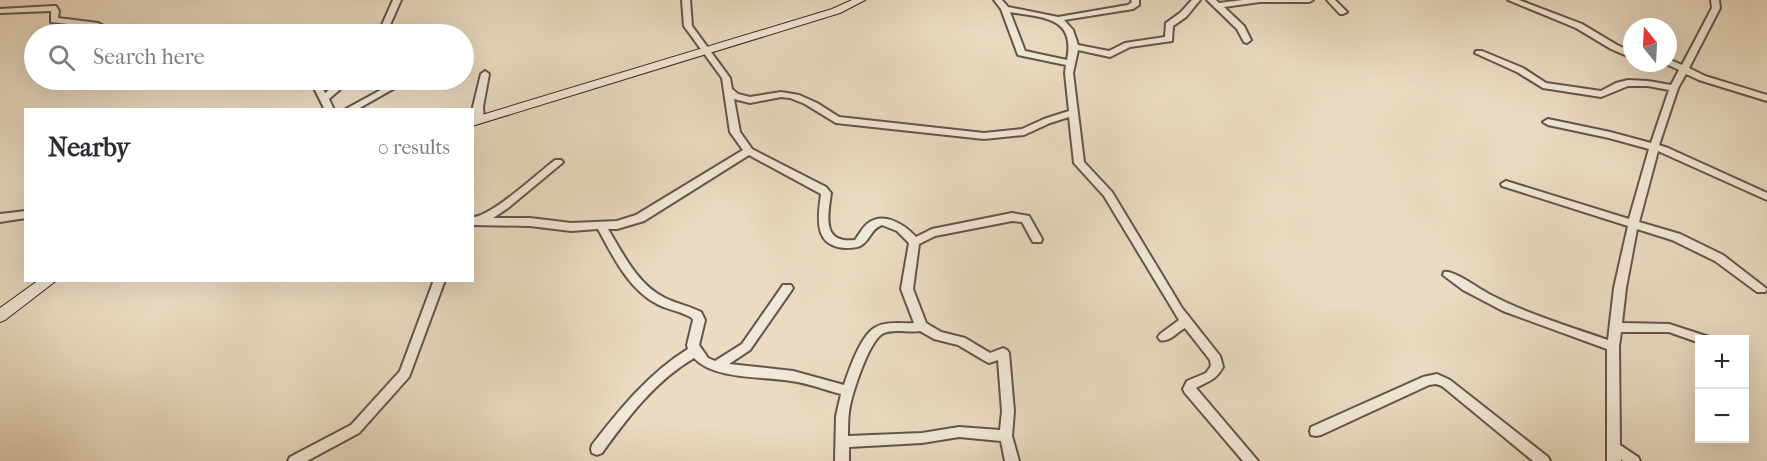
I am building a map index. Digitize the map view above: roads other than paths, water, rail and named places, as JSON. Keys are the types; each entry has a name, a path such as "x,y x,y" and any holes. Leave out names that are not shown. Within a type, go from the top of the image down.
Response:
{"main road":[{"path":"476,121 836,11 860,0"},
{"path":"0,315 47,282"}],"street":[{"path":"386,24 397,0"},
{"path":"686,0 688,26 726,78 735,132 748,151 826,193 823,220 825,235 843,244 854,244 860,241 873,223 882,221 900,228 914,242"},
{"path":"998,0 1005,9 1021,53 1070,63"},
{"path":"1005,9 1058,19 1130,7 1136,3 1135,0"},
{"path":"1074,47 1110,54 1128,45 1169,39 1169,25 1183,15 1196,0"},
{"path":"1214,3 1309,0"},
{"path":"1331,0 1343,12"},
{"path":"1512,0 1579,26 1623,51"},
{"path":"1614,461 1614,327 1633,225 1654,147 1674,88 1716,8 1714,0"},
{"path":"1214,3 1241,28 1246,40"},
{"path":"0,12 53,8 54,20 87,24"},
{"path":"1058,19 1069,30 1074,47 1069,74 1079,163 1108,194 1186,321 1212,352 1217,367 1210,376 1191,384 1189,389 1251,461"},
{"path":"1479,53 1520,70 1537,82 1550,87 1601,94 1621,84 1631,83 1674,88"},
{"path":"1677,65 1702,78 1767,98"},
{"path":"476,121 485,74"},
{"path":"727,89 735,98 748,101 782,94 792,95 821,109 836,120 984,136 1024,132 1054,118 1073,113"},
{"path":"319,90 329,108"},
{"path":"324,99 335,90"},
{"path":"352,108 386,90"},
{"path":"1548,122 1654,147 1767,197"},
{"path":"476,221 530,222 571,228 602,227 640,218 748,151"},
{"path":"476,221 504,206 558,162"},
{"path":"1506,184 1572,203 1633,225 1657,230 1703,250 1761,289"},
{"path":"0,218 24,214"},
{"path":"914,242 932,233 1012,217 1025,219 1037,239"},
{"path":"602,227 630,272 649,294 658,300 697,315 699,321 693,345 704,361 716,367 793,376 848,391"},
{"path":"914,242 907,289 921,326"},
{"path":"1448,275 1472,292 1496,304 1613,346"},
{"path":"295,461 355,429 405,374 439,282"},
{"path":"716,367 746,347 787,288"},
{"path":"1164,337 1170,330 1186,321"},
{"path":"842,461 843,411 848,391 872,336 878,331 921,326 938,336 961,341 989,358 1003,353 1008,411 1006,436 1012,461"},
{"path":"1614,327 1669,328 1695,336"},
{"path":"597,449 617,422 662,375 681,358 695,351"},
{"path":"1316,430 1427,380 1437,379 1446,383 1543,461"},
{"path":"843,442 921,438 959,432 1006,436"},
{"path":"1613,447 1633,461"}]}
